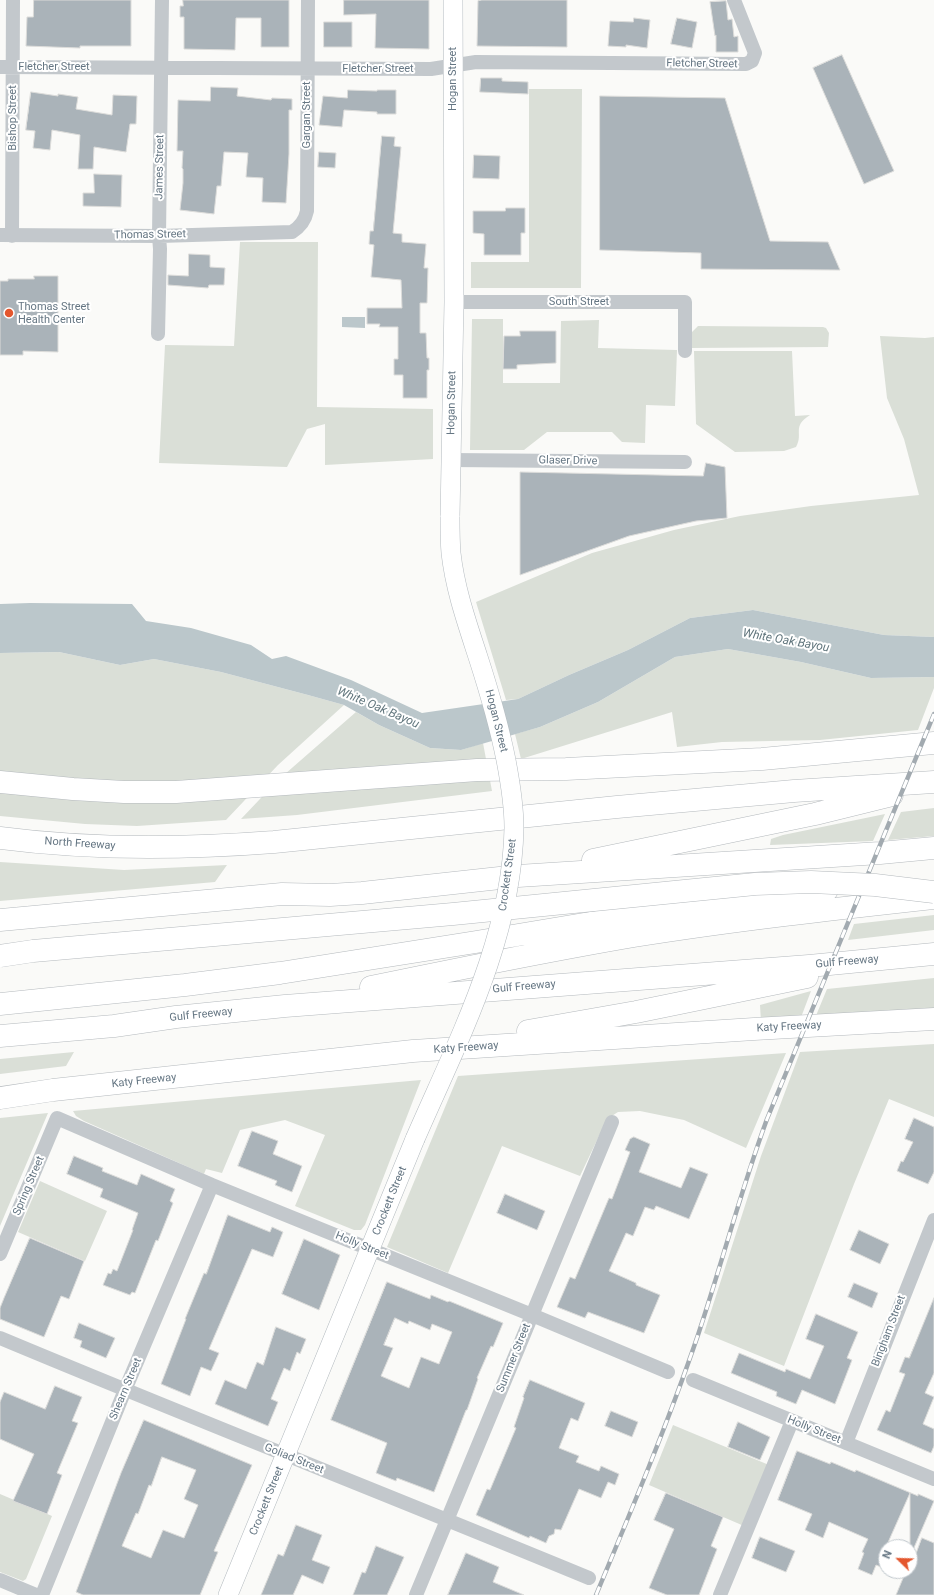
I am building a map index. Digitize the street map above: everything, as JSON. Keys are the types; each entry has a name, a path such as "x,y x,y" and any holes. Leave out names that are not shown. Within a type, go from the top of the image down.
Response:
{"highway":[{"path":"0,782 124,792 176,792 477,770 683,764 762,759 934,743"},
{"path":"518,876 815,814 934,784"},
{"name":"North Freeway","path":"0,838 73,845 159,848 274,842 617,807 794,791 934,784"},
{"path":"0,920 282,894 330,895 362,893 518,876 880,853 934,848"},
{"path":"0,1004 185,985 295,971 662,910 833,889 934,880"},
{"path":"0,956 33,951 454,914 755,884 811,882 867,884 934,892"},
{"path":"285,1006 448,971 634,936 820,910 934,898"},
{"path":"413,1051 636,1012 930,954"},
{"name":"Gulf Freeway","path":"0,1036 114,1026 176,1017 285,1006 809,966 930,954"},
{"name":"Katy Freeway","path":"0,1098 53,1090 413,1051 934,1019"}],"main road":[{"name":"Hogan Street","path":"453,0 454,302 450,517 451,553 463,612 490,694 506,761 511,798"},
{"name":"Crockett Street","path":"228,1595 415,1139 469,1015 494,946 509,889 514,826 511,798"}],"street":[{"name":"Bishop Street","path":"6,236 6,67 13,0"},
{"name":"James Street","path":"158,334 162,0"},
{"name":"Gargan Street","path":"299,228 305,219 306,211 308,0"},
{"name":"Fletcher Street","path":"6,67 161,67 308,70 431,69 476,62 740,64 752,61 755,53 734,0"},
{"name":"Thomas Street","path":"6,236 158,236 292,232 299,228"},
{"name":"South Street","path":"454,302 685,302 685,351"},
{"name":"Glaser Drive","path":"451,460 685,462"},
{"name":"Holly Street","path":"57,1118 212,1185 532,1314 668,1372"},
{"name":"Spring Street","path":"0,1254 57,1118"},
{"name":"Summer Street","path":"416,1595 612,1122"},
{"name":"Shearn Street","path":"42,1595 125,1390 212,1185"},
{"name":"Bingham Street","path":"846,1443 930,1239 934,1220"},
{"name":"Goliad Street","path":"0,1338 285,1456 448,1520 589,1578"},
{"name":"Holly Street","path":"693,1380 934,1479"},
{"path":"720,1595 792,1421"},
{"path":"0,1580 36,1595"}],"shaded area":[{"path":"529,89 582,89 581,288 471,288 471,262 529,262"},
{"path":"240,242 318,242 317,407 433,409 433,459 325,465 325,424 307,429 287,467 159,463 165,345 234,346"},
{"path":"472,319 503,319 503,383 560,383 561,321 599,320 598,348 677,350 675,406 646,405 645,443 622,442 612,432 547,432 524,450 470,450"},
{"path":"698,326 823,327 826,328 829,333 828,347 691,348 692,332"},
{"path":"880,336 934,337 934,637 884,635 753,610 690,618 628,650 518,699 506,700 476,602 592,553 674,530 740,516 811,506 919,495 904,439 887,398"},
{"path":"694,351 792,351 795,416 810,415 804,419 799,427 799,438 796,447 784,451 735,452 696,424"},
{"path":"728,649 801,662 871,678 934,677 934,688 918,730 820,740 722,742 677,747 672,712 521,759 515,734 540,727 598,702 675,657"},
{"path":"59,652 120,665 154,659 221,672 344,705 278,765 226,820 137,826 85,824 0,816 0,653"},
{"path":"356,712 379,725 430,748 461,750 483,743 492,791 297,815 241,819 277,781"},
{"path":"934,808 934,836 888,840 901,812"},
{"path":"885,814 873,841 770,845 771,839 783,835"},
{"path":"0,862 124,870 227,865 215,882 0,901"},
{"path":"934,915 934,930 848,940 854,924"},
{"path":"934,978 934,1009 815,1018 827,989"},
{"path":"811,991 800,1020 761,1022 760,1005"},
{"path":"934,1044 934,1117 889,1099 854,1184 784,1366 704,1333 761,1156 800,1052"},
{"path":"74,1052 66,1066 0,1074 0,1059"},
{"path":"786,1053 746,1148 684,1120 640,1111 618,1112 607,1119 580,1176 502,1146 448,1273 387,1247 458,1076"},
{"path":"421,1080 365,1225 361,1230 354,1230 295,1206 325,1135 285,1120 240,1130 222,1173 206,1169 204,1174 84,1121 76,1116 73,1111"},
{"path":"48,1113 0,1226 0,1118"},
{"path":"40,1181 107,1211 85,1261 18,1232"},
{"path":"673,1425 769,1465 744,1526 649,1485"},
{"path":"0,1494 52,1516 26,1579 23,1581 0,1572"}],"water":[{"path":"342,317 365,317 365,328 342,327"},
{"name":"White Oak Bayou","path":"0,604 132,604 146,621 191,628 251,645 272,659 286,656 351,680 422,713 518,699 628,650 690,618 753,610 884,635 934,637 934,677 871,678 801,662 728,649 675,657 598,702 540,727 461,750 430,748 379,725 344,705 221,672 154,659 120,665 59,652 0,653"}],"building":[{"path":"34,0 131,0 131,46 80,46 80,48 26,46 27,17 33,17"},
{"path":"183,0 289,0 289,47 261,47 261,18 236,18 235,50 184,49 184,17 180,17 180,6 183,6"},
{"path":"344,0 429,0 429,49 375,48 376,14 344,15"},
{"path":"567,0 567,47 477,46 478,1"},
{"path":"726,1 728,20 732,19 734,37 738,36 738,52 716,52 716,35 715,36 710,2"},
{"path":"634,18 650,20 647,48 626,45 626,47 608,46 610,21 633,22"},
{"path":"677,18 697,22 692,48 671,44"},
{"path":"324,22 352,22 352,47 324,47"},
{"path":"842,55 894,171 864,184 813,68"},
{"path":"481,78 502,78 502,81 528,82 528,94 480,92"},
{"path":"211,87 238,88 237,96 271,100 272,98 292,99 292,110 289,110 289,154 286,203 262,202 263,178 246,177 248,153 224,152 221,186 217,186 214,214 180,210 183,183 183,151 177,151 178,100 210,101"},
{"path":"348,90 396,90 396,114 377,114 377,112 344,110 342,127 319,125 323,96 347,98"},
{"path":"31,92 78,97 76,109 112,115 113,95 137,96 136,124 130,124 126,152 94,147 93,169 78,169 80,135 52,130 50,150 33,148 35,131 26,130"},
{"path":"600,96 725,98 770,241 828,242 840,270 701,269 701,253 600,250"},
{"path":"382,136 395,137 394,146 401,147 393,233 402,234 402,242 426,244 424,268 428,268 427,303 420,303 420,333 426,333 427,358 429,358 429,370 427,370 427,398 403,398 403,375 394,375 394,359 398,359 398,327 379,327 380,324 367,324 367,308 402,308 401,280 371,277 374,245 369,244 370,231 373,231"},
{"path":"319,152 336,153 335,168 318,167"},
{"path":"474,155 500,156 499,179 473,178"},
{"path":"94,174 122,175 121,207 83,206 83,193 94,193"},
{"path":"506,208 525,208 525,233 521,233 521,255 484,255 484,234 473,233 473,211 505,211"},
{"path":"189,254 210,255 210,267 225,268 224,285 209,285 208,288 168,285 168,275 188,276"},
{"path":"34,276 58,276 58,352 23,351 23,355 0,355 0,281 8,281 8,279 34,279"},
{"path":"520,331 556,331 556,363 517,365 517,369 503,369 504,336 520,336"},
{"path":"706,463 725,467 727,518 696,521 629,536 520,575 520,472 703,476"},
{"path":"914,1118 934,1127 934,1172 928,1184 897,1171 901,1161 903,1162 913,1142 905,1139"},
{"path":"252,1131 278,1141 273,1154 302,1166 292,1192 275,1185 277,1181 238,1166"},
{"path":"634,1137 650,1144 639,1172 681,1188 690,1167 708,1174 689,1219 656,1206 654,1210 645,1207 633,1236 626,1233 609,1271 660,1295 644,1333 588,1312 585,1318 557,1307 570,1277 575,1279 609,1198 612,1199 630,1152 625,1150 630,1139"},
{"path":"74,1156 103,1168 102,1171 137,1185 141,1174 175,1189 170,1201 173,1203 158,1241 156,1240 135,1293 132,1292 130,1295 103,1285 108,1273 111,1274 113,1269 117,1271 138,1213 100,1197 103,1189 67,1174"},
{"path":"505,1194 545,1211 537,1230 497,1213"},
{"path":"228,1215 270,1232 272,1227 283,1232 273,1257 252,1249 209,1349 219,1353 211,1371 201,1367 190,1396 161,1384 185,1319 204,1273 206,1274"},
{"path":"859,1230 889,1244 880,1264 850,1250"},
{"path":"30,1238 84,1261 69,1299 61,1296 44,1337 0,1319 0,1308"},
{"path":"304,1239 340,1255 319,1310 282,1294"},
{"path":"387,1282 430,1299 431,1295 448,1302 449,1301 503,1323 493,1347 491,1346 477,1378 478,1379 467,1410 434,1492 397,1478 396,1481 376,1473 387,1443 331,1420","holes":["395,1318 408,1324 409,1321 430,1330 432,1324 452,1332 439,1364 421,1357 409,1388 381,1376 393,1348 384,1345"]},
{"path":"854,1283 878,1293 872,1308 848,1297"},
{"path":"934,1298 934,1373 925,1393 934,1397 923,1424 934,1429 934,1446 931,1453 877,1430 886,1410 890,1412 905,1374 899,1372 905,1357 909,1358"},
{"path":"816,1314 858,1332 847,1358 852,1360 835,1404 802,1390 796,1404 776,1396 777,1392 731,1373 739,1353 785,1372 786,1369 810,1379 824,1346 806,1339"},
{"path":"79,1323 115,1338 106,1358 80,1347 82,1341 74,1338"},
{"path":"276,1327 306,1339 300,1354 297,1352 290,1371 284,1368 271,1399 278,1402 268,1426 215,1404 225,1380 246,1389 257,1362 263,1365"},
{"path":"530,1380 585,1403 578,1421 571,1418 559,1448 579,1456 576,1462 599,1471 601,1466 619,1474 615,1485 608,1482 601,1498 579,1489 561,1530 555,1529 554,1534 549,1536 546,1543 530,1536 529,1538 476,1515 487,1489 490,1490 516,1428 514,1427"},
{"path":"55,1386 82,1397 72,1421 78,1423 57,1473 62,1475 47,1514 13,1501 34,1454 0,1439 0,1402 4,1392 45,1409"},
{"path":"611,1411 638,1422 632,1437 605,1426"},
{"path":"144,1420 252,1465 214,1551 218,1552 200,1595 83,1595 76,1592 121,1473","holes":["162,1457 196,1470 184,1499 198,1505 184,1538 163,1530 151,1558 122,1546 136,1513 138,1514 149,1485 151,1486"]},
{"path":"738,1422 770,1437 760,1460 728,1447"},
{"path":"797,1451 830,1464 831,1462 855,1472 856,1470 918,1496 918,1494 934,1501 918,1539 910,1539 910,1493 890,1539 878,1539 878,1566 876,1565 872,1575 858,1569 864,1553 862,1552 868,1539 829,1522 823,1538 805,1530 812,1514 778,1500"},
{"path":"666,1493 723,1517 711,1546 717,1549 699,1595 667,1595 649,1588 674,1529 654,1520"},
{"path":"296,1525 322,1535 312,1560 330,1567 323,1584 302,1575 293,1595 261,1595 278,1554 283,1556"},
{"path":"760,1537 795,1551 786,1572 752,1558"},
{"path":"922,1538 934,1543 934,1595 896,1595 903,1579 918,1579 918,1548"},
{"path":"376,1546 404,1557 387,1595 353,1595 362,1572 365,1573"},
{"path":"466,1553 499,1567 493,1582 524,1595 448,1595"}],"railway":[{"path":"596,1595 649,1466 698,1335 767,1119 934,714"}],"place":[{"name":"Thomas Street Health Center","path":"9,313"}]}
